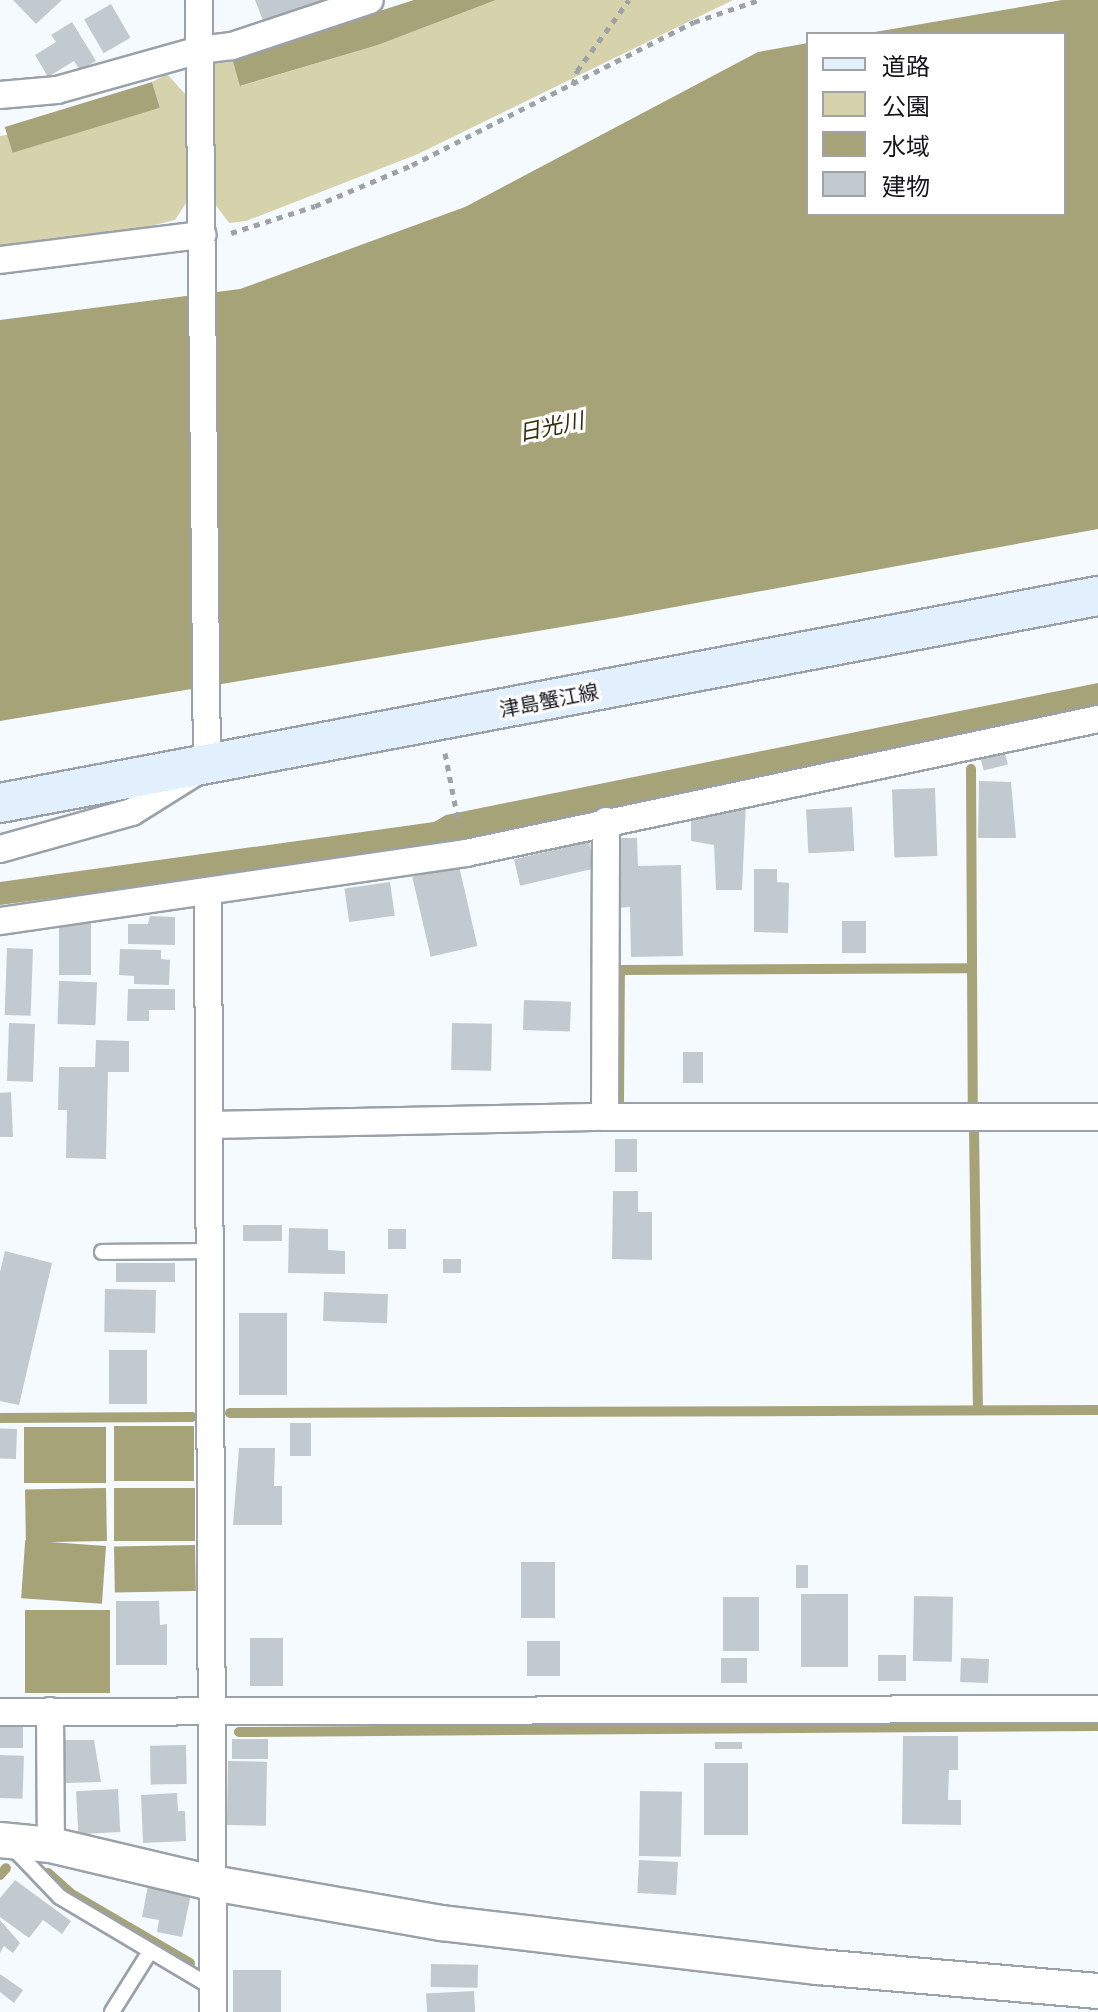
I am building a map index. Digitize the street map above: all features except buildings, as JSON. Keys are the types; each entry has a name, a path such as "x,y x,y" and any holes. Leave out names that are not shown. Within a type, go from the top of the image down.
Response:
{"main road":[{"name":"津島蟹江線","path":"0,803 1098,596"}],"street":[{"path":"0,849 132,812 207,765 199,0"},
{"path":"0,95 57,90 199,50 232,46 370,0"},
{"path":"0,260 202,243"},
{"path":"0,921 208,894 466,853 1098,719"},
{"path":"605,1117 606,821"},
{"path":"208,894 213,2000"},
{"path":"210,1125 605,1117 1098,1117"},
{"path":"0,1712 1098,1709"},
{"path":"50,1711 51,1845"},
{"path":"2,1841 51,1845 212,1883 457,1925 818,1967 1098,1991"}],"lane":[{"path":"102,1252 211,1251"},
{"path":"2,1841 60,1897 149,1953 213,2000"},
{"path":"112,2012 149,1953"}],"path":[{"path":"573,86 577,71 629,0"},
{"path":"202,243 315,206 412,165 694,22 759,0"},
{"path":"440,721 451,796 459,827"}],"green space":[{"path":"496,0 733,0 418,154 246,221 229,223 212,200 212,59 232,58 241,86 378,45"},
{"path":"167,74 187,96 190,197 175,220 93,240 0,252 0,136 160,108 152,82"}],"water":[{"path":"414,0 496,0 378,45 240,86 232,58"},
{"name":"日光川","path":"1062,0 1098,0 1098,529 615,618 0,721 0,320 240,289 465,207 758,52 806,43 806,216 1066,216 1066,32 875,32"},
{"path":"152,82 160,108 13,153 5,127"},
{"path":"1098,683 1098,706 454,845 0,905 0,882 434,822 446,815"},
{"path":"114,1426 194,1426 194,1481 114,1481"},
{"path":"24,1427 106,1427 106,1483 24,1483"},
{"path":"106,1488 107,1541 26,1542 25,1489"},
{"path":"114,1488 195,1488 195,1541 114,1541"},
{"path":"25,1540 106,1546 102,1604 21,1598"},
{"path":"195,1545 196,1591 115,1592 114,1546"},
{"path":"25,1610 110,1610 110,1693 25,1693"}],"waterway":[{"path":"971,769 973,1104"},
{"path":"619,1101 620,970 972,968"},
{"path":"974,1128 978,1410"},
{"path":"230,1413 1098,1410"},
{"path":"0,1418 192,1417"},
{"path":"239,1732 1098,1726"},
{"path":"0,1875 6,1868"},
{"path":"48,1873 70,1893 190,1963"}]}
